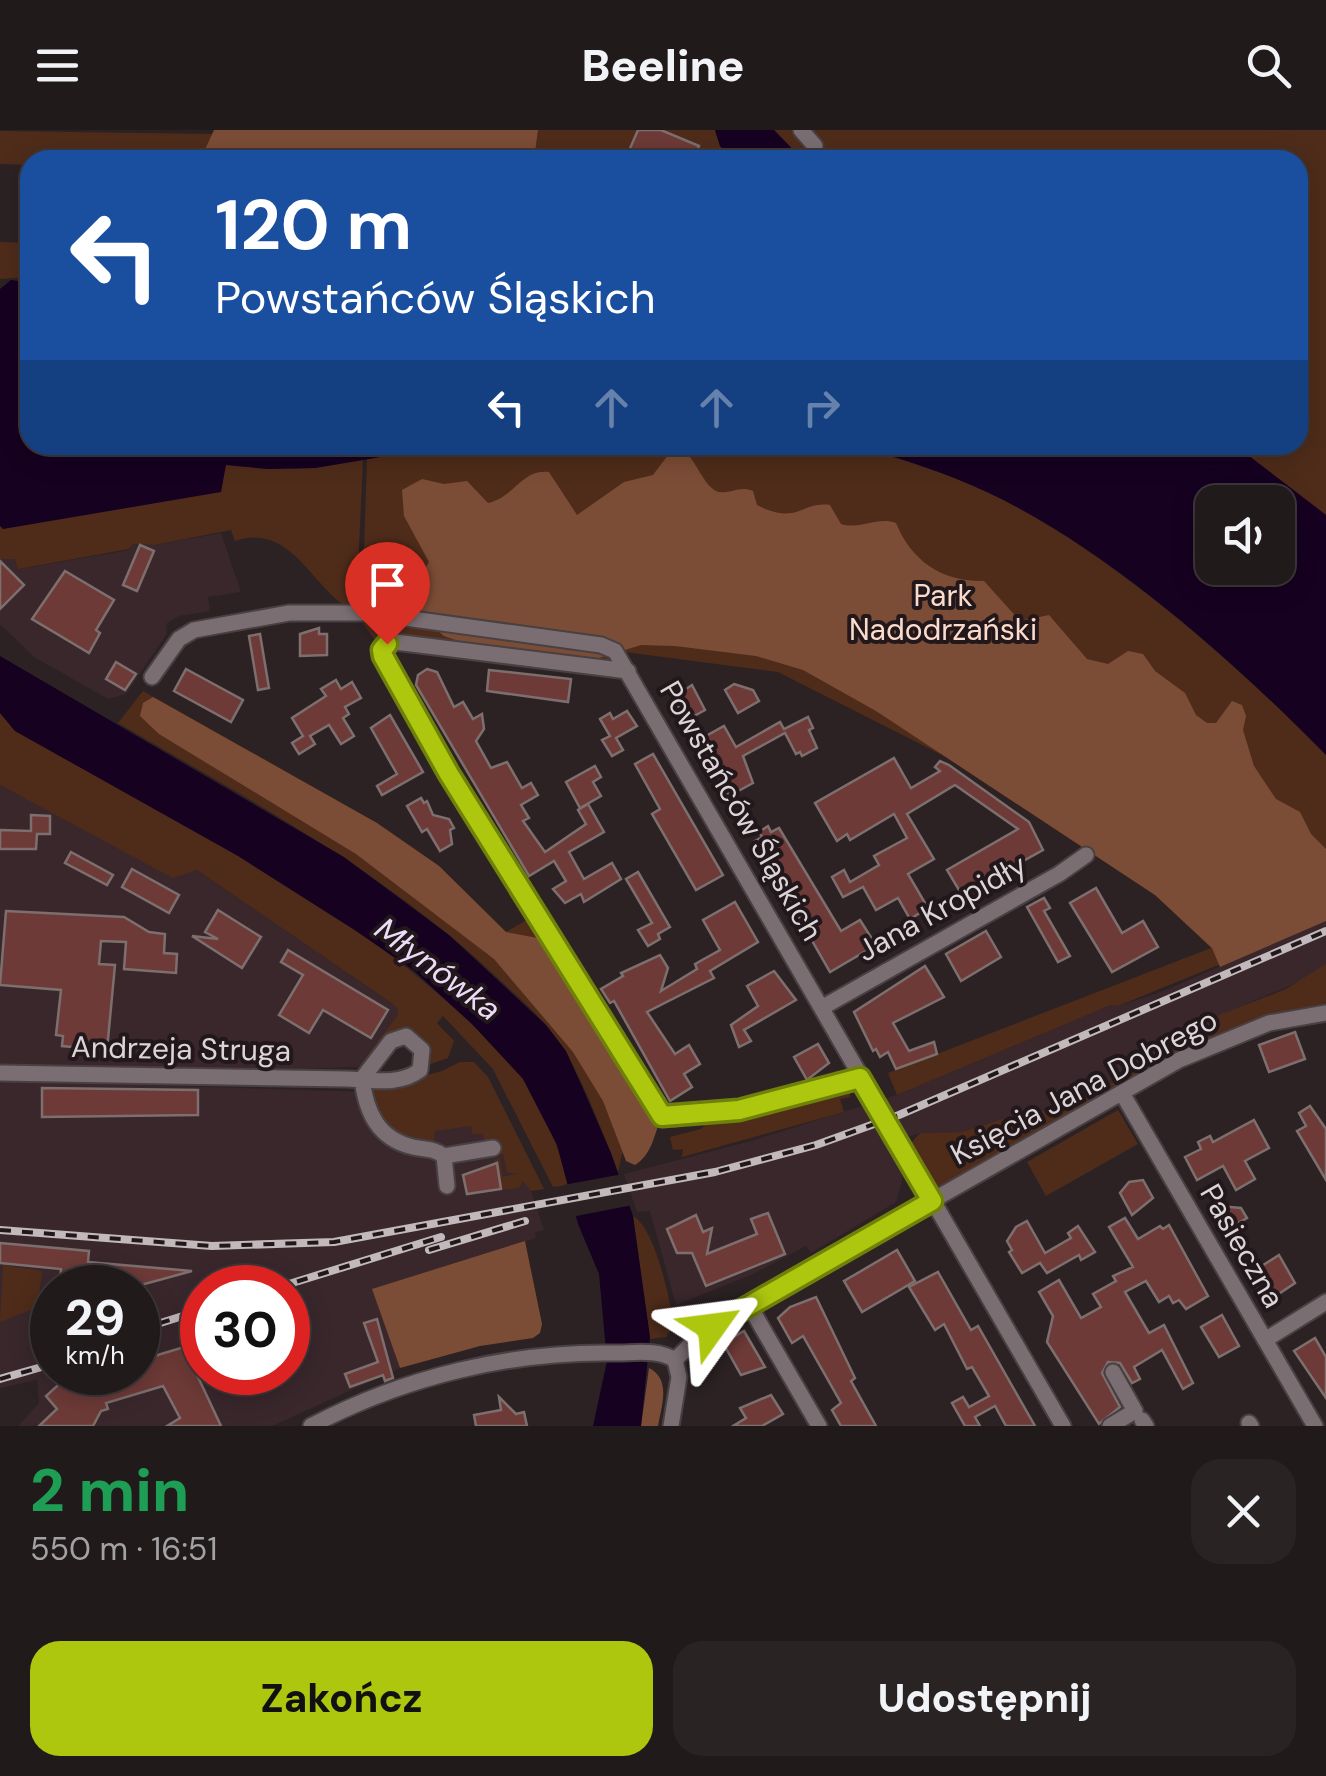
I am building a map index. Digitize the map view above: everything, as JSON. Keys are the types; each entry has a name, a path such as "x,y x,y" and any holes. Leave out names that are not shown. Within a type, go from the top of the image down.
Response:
{"street":[{"path":"801,130 816,146"},
{"name":"Powstańców Śląskich","path":"152,677 179,639 194,630 252,617 322,610 615,650 1063,1426"},
{"path":"628,671 395,642 382,650 420,724 662,1116 739,1110 860,1078"},
{"name":"Jana Kropidły","path":"822,1006 1086,855"},
{"name":"Księcia Jana Dobrego","path":"667,1356 749,1305 1178,1060 1242,1032 1290,1018 1326,1013"},
{"name":"Andrzeja Struga","path":"0,1073 362,1080 366,1106 382,1131 400,1143 434,1148 444,1156"},
{"name":"Pasieczna","path":"1122,1093 1315,1426"},
{"path":"447,1186 444,1156 494,1148"},
{"path":"1265,1340 1326,1302"},
{"path":"749,1305 819,1426"},
{"path":"311,1426 430,1378 559,1352 667,1356 679,1378 672,1426"},
{"path":"1110,1426 1135,1411 1113,1372"}],"shaded area":[{"path":"221,533 241,592 208,597 210,611 179,616 167,623 166,635 126,694 108,699 34,657 0,624 0,559 15,559 19,569 129,550 133,544 154,545"},
{"path":"0,785 173,877 197,870 393,1004 398,1009 397,1016 366,1062 356,1067 211,1072 0,1068"},
{"path":"1326,921 1326,964 1308,978 1246,1004 1093,1094 1069,1097 1044,1111 1026,1111 962,1132 920,1133 888,1144 903,1177 896,1202 811,1253 806,1246 753,1274 676,1305 650,1211 637,1212 624,1174 751,1141 897,1095 1111,1005 1119,1006 1163,991"},
{"path":"446,1080 468,1081 515,1173 530,1188 544,1230 535,1232 536,1238 373,1290 400,1368 272,1426 18,1426 39,1403 38,1395 160,1395 160,1265 30,1265 30,1382 0,1388 0,1081 372,1092"}],"green space":[{"path":"214,130 538,130 535,150 205,150"},
{"path":"538,130 715,130 724,150 535,150"},
{"path":"774,130 1326,130 1326,515 1295,492 1295,485 1286,485 1246,455 1308,455 1308,150 793,150"},
{"path":"0,131 212,134 205,150 20,150 20,165 0,164"},
{"path":"0,242 20,243 20,278 0,279"},
{"name":"Park Nadodrzański","path":"391,455 887,455 989,493 1078,544 1167,610 1252,683 1326,755 1326,921 897,1095 888,1073 1211,948 1155,895 944,756 778,672 617,651 628,671 395,642 382,650 362,622 422,618 392,606 363,581 367,459"},
{"name":"Park Nadodrzański","path":"668,455 688,455 714,490 753,491 757,505 771,511 790,513 830,505 841,524 896,523 911,549 931,567 955,578 984,581 1020,621 1049,615 1087,659 1108,664 1128,651 1143,654 1155,671 1185,693 1196,715 1207,723 1216,723 1232,701 1242,705 1246,716 1243,730 1254,766 1276,799 1300,812 1311,834 1326,849 1326,921 1220,967 1212,948 1155,895 876,711 803,670 756,656 675,646 641,645 596,659 458,641 444,636 398,597 399,579 422,573 429,562 404,516 402,490 422,479 444,484 467,481 488,503 532,474 549,472 577,515 624,482 653,475"},
{"path":"363,460 356,612 341,603 288,550 273,541 235,541 231,530 154,545 133,544 129,549 18,569 15,559 0,559 0,526 226,465 315,468"},
{"path":"143,691 377,823 439,866 506,932 532,917 615,1053 626,1136 618,1172 571,1061 534,1013 458,942 365,872 118,723"},
{"path":"153,697 377,823 439,866 506,932 543,939 660,1121 641,1161 635,1165 626,1161 603,1101 573,1052 494,959 356,854 159,734 140,716 143,703"},
{"path":"0,713 15,731 243,858 405,966 516,1069 544,1116 568,1185 553,1187 493,1069 443,1016 437,1023 454,1041 448,1058 428,1065 421,1039 409,1032 355,1072 397,1016 398,1009 393,1004 197,870 173,878 0,785"},
{"path":"1326,964 1326,1013 1242,1032 932,1201 903,1152 920,1133 962,1132 1026,1111 1044,1111 1069,1097 1093,1094 1155,1057 1153,1052 1160,1038 1286,989"},
{"path":"460,1062 474,1062 488,1077 544,1189 531,1191 523,1181 519,1188 501,1190 500,1171 494,1160 500,1159 503,1177 516,1174 507,1172 503,1154 476,1159 485,1145 483,1134 472,1134 471,1126 435,1131 434,1141 411,1139 387,1124 370,1096 373,1090 442,1071"},
{"path":"850,1092 850,1097 840,1099 844,1112 682,1157 683,1149 673,1150 670,1137 701,1129 710,1120 784,1109"},
{"path":"1118,1110 1138,1144 1046,1196 1027,1162"},
{"path":"633,1216 655,1249 665,1283 674,1325 666,1337 650,1339"},
{"path":"525,1241 542,1324 540,1333 533,1338 480,1346 400,1368 372,1289"},
{"path":"3,1265 30,1269 30,1310 0,1322"},
{"path":"649,1368 663,1386 658,1426 641,1426"}],"water":[{"path":"715,130 774,130 793,150 724,150"},
{"path":"11,280 20,281 20,455 392,455 315,468 226,465 221,492 3,529 0,289"},
{"path":"885,455 1248,455 1287,485 1195,485 1195,585 1295,585 1295,491 1326,515 1326,755 1251,682 1124,576 1034,516 972,485"},
{"name":"Młynówka","path":"0,656 344,857 449,935 546,1025 566,1051 611,1153 633,1216 650,1337 641,1426 593,1426 607,1361 599,1274 578,1224 557,1145 523,1079 472,1024 413,970 238,856 15,731 0,713"}],"pier":[{"path":"623,1174 633,1205 571,1217 563,1185"}],"building":[{"path":"638,130 661,130 699,146 697,150 629,150"},
{"path":"140,545 154,551 137,591 123,585"},
{"path":"0,561 24,585 0,609"},
{"path":"65,571 114,600 96,630 100,633 89,653 32,619"},
{"path":"319,628 319,634 327,634 327,655 300,656 300,634"},
{"path":"260,634 269,688 258,690 249,636"},
{"path":"116,662 136,674 125,690 106,679"},
{"path":"186,669 243,700 231,722 174,691"},
{"path":"427,669 437,672 454,707 463,702 473,719 482,714 484,729 476,741 491,768 507,762 522,788 531,783 538,795 521,805 529,818 523,821 545,852 586,824 578,810 588,804 604,832 569,852 584,879 612,863 621,879 584,902 581,894 565,903 553,889 566,881 554,861 529,876 416,685 418,675"},
{"path":"489,670 571,679 568,702 487,691"},
{"path":"336,680 341,689 352,682 361,698 345,707 349,714 343,718 354,736 341,744 329,725 310,736 315,744 299,754 292,743 303,736 292,718 326,696 321,689"},
{"path":"734,684 753,690 759,701 738,713 725,690"},
{"path":"692,685 705,710 685,721 674,697"},
{"path":"627,711 637,726 616,738 623,750 612,756 602,740 610,736 600,719 610,713 613,719"},
{"path":"390,715 423,772 382,795 377,786 397,774 371,728"},
{"path":"808,717 817,748 802,756 800,752 796,754 785,733 743,756 753,783 729,796 697,741 724,726 736,747 780,722 784,729"},
{"path":"653,754 723,875 696,890 652,814 660,809 635,764"},
{"path":"894,758 911,788 940,771 935,767 940,761 949,765 1029,822 1043,850 962,895 947,870 1018,829 955,785 907,814 934,859 908,874 928,908 910,919 898,898 876,910 863,887 843,897 832,877 844,870 850,882 879,865 874,856 907,838 894,814 850,840 847,834 837,841 815,803"},
{"path":"595,766 601,777 593,782 601,796 580,808 566,782"},
{"path":"421,798 424,803 427,801 433,815 449,819 454,828 450,830 452,844 440,851 427,829 422,832 407,806"},
{"path":"31,815 50,816 50,834 37,834 36,849 0,849 0,830 31,831"},
{"path":"768,826 771,832 779,828 841,931 860,920 876,945 830,972 755,841"},
{"path":"71,852 113,875 107,885 65,863"},
{"path":"132,869 179,895 169,913 122,887"},
{"path":"638,872 670,927 648,946 638,930 652,923 626,879"},
{"path":"1096,888 1122,933 1143,921 1158,947 1112,972 1070,903"},
{"path":"1044,898 1050,908 1044,911 1070,956 1058,962 1027,907"},
{"path":"735,902 758,942 710,971 714,978 647,1012 675,1054 689,1045 700,1064 684,1074 692,1087 670,1101 614,1001 610,1003 601,989 623,976 621,973 660,955 668,968 661,991 697,969 695,964 720,950 703,920"},
{"path":"218,910 261,937 242,968 192,936 218,939 205,932"},
{"path":"6,911 124,917 149,932 165,934 164,953 177,954 176,973 124,969 126,942 101,941 99,964 115,965 107,1050 62,1046 63,1036 56,1035 61,990 0,985"},
{"path":"986,931 1001,957 961,981 946,954"},
{"path":"288,950 388,1010 371,1038 323,1010 309,1033 279,1015 303,975 281,962"},
{"path":"925,966 944,997 893,1023 909,1051 934,1042 937,1054 896,1069 888,1052 880,1057 876,1049 873,1051 854,1012"},
{"path":"774,971 796,1000 744,1030 751,1041 739,1047 731,1025 758,1006 747,986"},
{"path":"1295,1032 1305,1059 1269,1072 1259,1045"},
{"path":"818,1044 829,1063 807,1080 794,1057"},
{"path":"42,1088 198,1090 198,1115 42,1117"},
{"path":"1310,1106 1326,1129 1326,1180 1297,1131 1306,1126 1299,1113"},
{"path":"1254,1120 1269,1148 1245,1161 1255,1179 1236,1190 1223,1166 1197,1180 1185,1157 1201,1149 1198,1142 1210,1136 1213,1142"},
{"path":"497,1163 501,1189 467,1194 463,1175"},
{"path":"1143,1180 1153,1198 1132,1215 1120,1193 1129,1182"},
{"path":"1218,1206 1241,1208 1247,1218 1224,1231 1211,1210"},
{"path":"768,1213 785,1254 706,1286 692,1253 677,1253 667,1229 696,1215 703,1232 712,1228 707,1254 757,1234 751,1219"},
{"path":"1125,1218 1138,1239 1169,1225 1208,1296 1186,1309 1179,1300 1173,1303 1169,1296 1159,1302 1146,1281 1125,1292 1149,1333 1164,1325 1193,1383 1183,1389 1162,1350 1134,1367 1140,1379 1132,1383 1120,1363 1108,1362 1102,1373 1120,1407 1099,1424 1047,1342 1053,1316 1039,1292 1059,1280 1081,1318 1101,1307 1093,1294 1116,1281 1113,1276 1133,1267 1109,1227"},
{"path":"1027,1221 1045,1253 1071,1238 1068,1233 1078,1226 1095,1252 1081,1260 1079,1255 1047,1273 1040,1263 1022,1273 1007,1241 1016,1227"},
{"path":"0,1243 89,1251 88,1262 123,1265 30,1266 0,1263"},
{"path":"897,1250 915,1281 862,1312 844,1281"},
{"path":"1279,1255 1295,1283 1265,1303 1249,1274"},
{"path":"160,1268 180,1270 180,1274 160,1280"},
{"path":"938,1272 971,1330 978,1326 1035,1426 1006,1426 995,1406 975,1417 980,1426 965,1426 952,1403 963,1397 969,1407 989,1396 972,1367 967,1369 944,1324 935,1330 909,1287"},
{"path":"816,1297 855,1378 851,1381 876,1426 841,1426 832,1410 841,1403 803,1336 792,1343 778,1318 790,1307"},
{"path":"1222,1315 1239,1346 1219,1357 1201,1327"},
{"path":"377,1319 393,1378 385,1381 383,1375 350,1387 345,1374 378,1362 364,1323"},
{"path":"744,1331 765,1367 741,1375 723,1343"},
{"path":"1315,1338 1326,1357 1326,1398 1294,1351"},
{"path":"180,1348 180,1395 206,1395 221,1426 167,1426 180,1418 163,1386 160,1387 160,1354"},
{"path":"133,1395 106,1403 108,1409 101,1411 93,1426 39,1426 57,1409 46,1396"},
{"path":"771,1395 783,1414 762,1426 733,1426 746,1418 740,1408"},
{"path":"499,1397 516,1414 524,1412 527,1426 476,1426 474,1415 501,1410"}],"railway":[{"path":"0,1230 212,1246 334,1242 715,1172 816,1145 899,1115 1326,931"},
{"path":"429,1250 525,1221"},
{"path":"310,1277 441,1237"},
{"path":"160,1323 180,1317"},
{"path":"0,1379 30,1370"}],"route":[{"path":"387,644 383,656 449,774 662,1116 739,1110 860,1078 932,1201 712,1327"}]}
